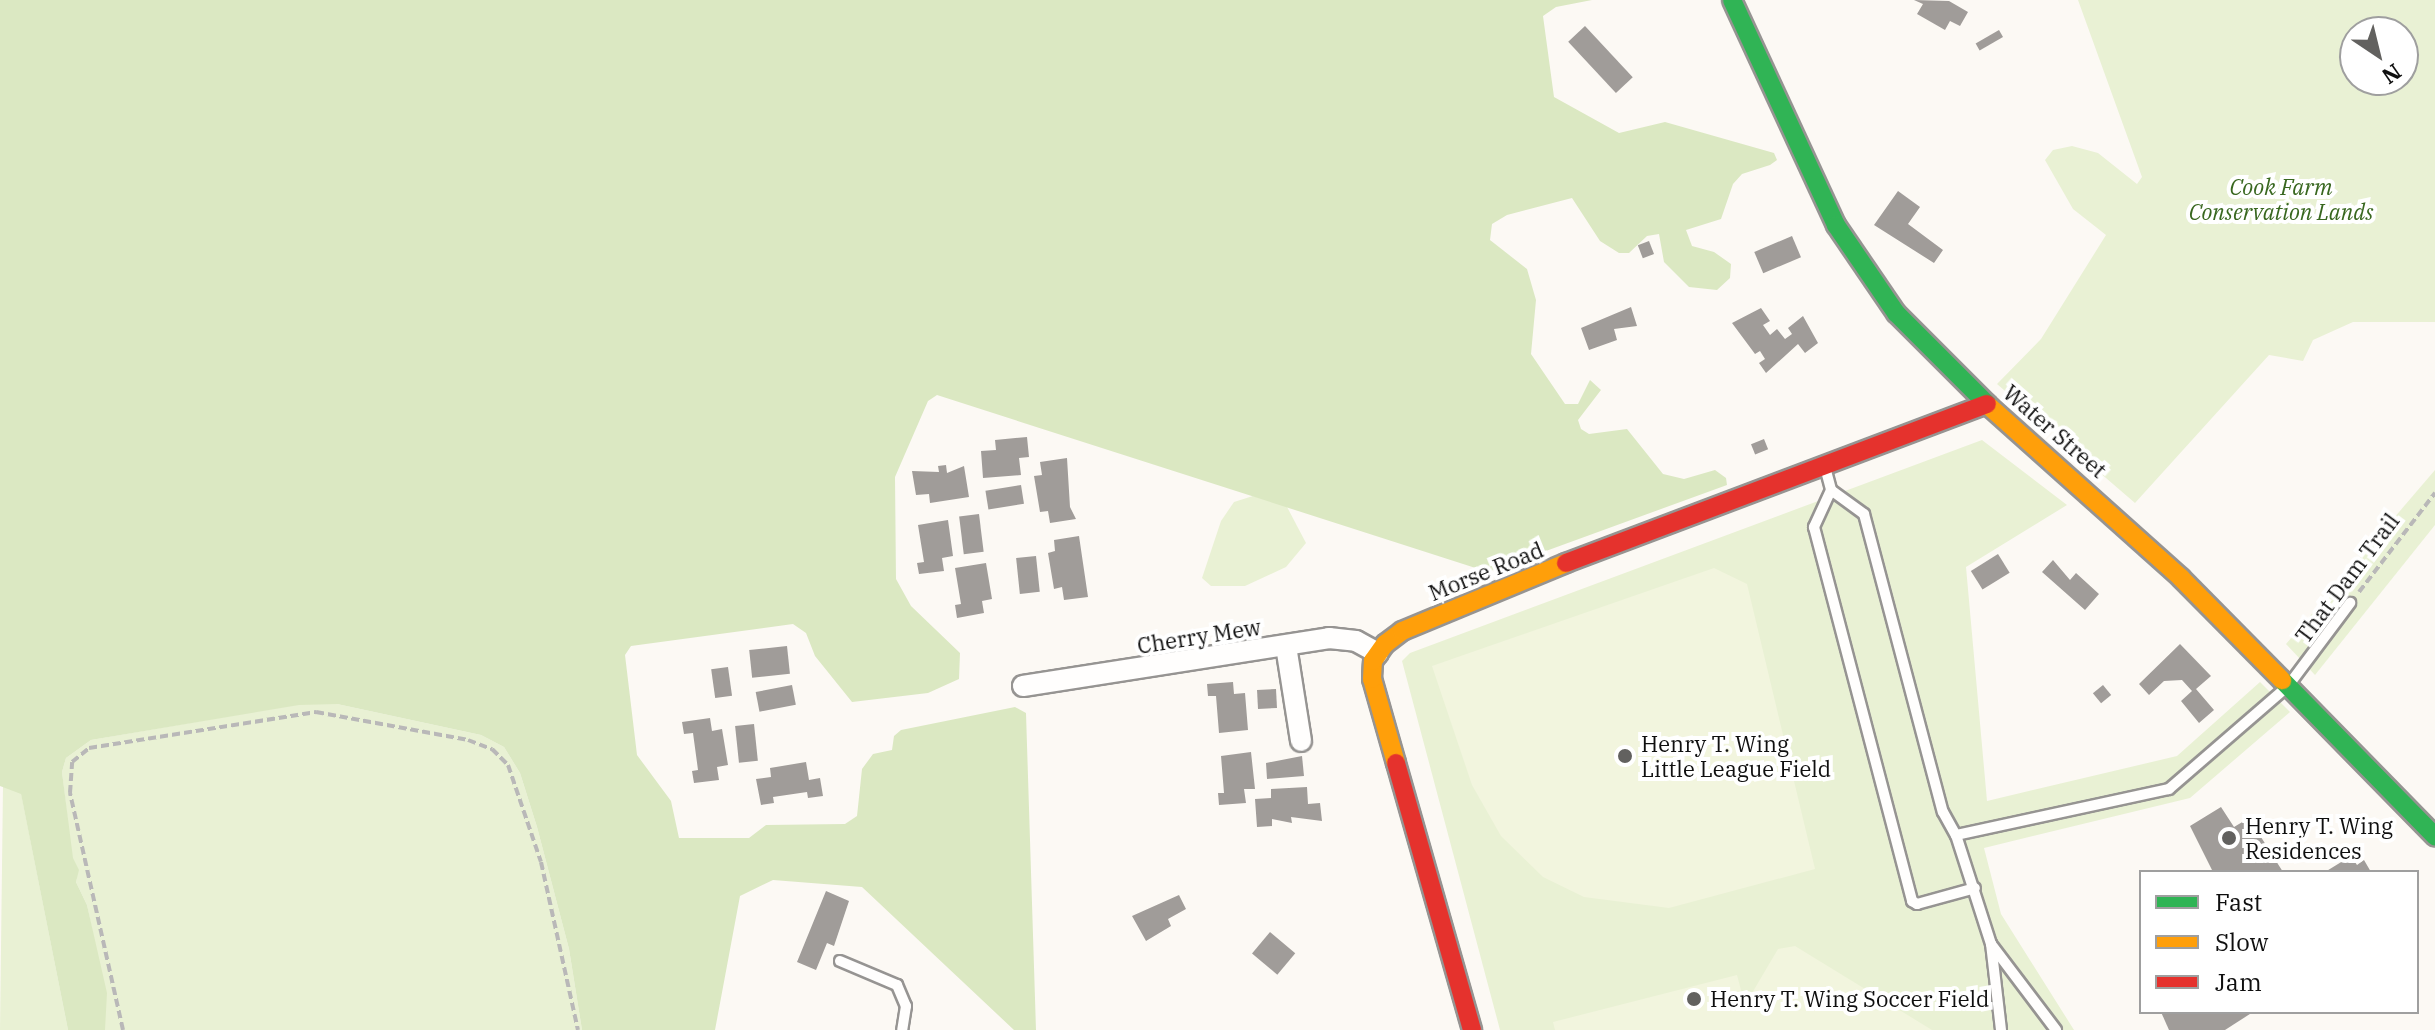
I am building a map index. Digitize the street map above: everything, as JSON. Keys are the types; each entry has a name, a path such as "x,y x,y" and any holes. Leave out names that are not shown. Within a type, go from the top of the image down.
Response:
{"main road":[{"name":"Water Street","path":"1732,0 1820,194 1855,258 1921,341 1987,404 2134,533 2435,836"},
{"name":"Morse Road","path":"1378,653 1402,631 1987,404"},
{"path":"1378,653 1372,679 1472,1028"}],"street":[{"name":"Cherry Mew","path":"1023,686 1338,639 1378,653"},
{"path":"1286,646 1301,741"},
{"path":"1449,1030 1472,1028"}],"lane":[{"path":"1824,465 1831,490 1864,514 1943,812 1956,835 1991,944 2001,1030"},
{"path":"1831,490 1814,527 1912,901 1917,904 1975,888"},
{"name":"That Dam Trail","path":"1956,835 2169,789 2288,686 2350,603"},
{"path":"1991,944 2056,1030"},
{"path":"840,961 897,985 906,1006 902,1030"}],"path":[{"name":"That Dam Trail","path":"2350,603 2435,493"},
{"path":"123,1030 70,793 72,762 89,748 316,712 468,740 492,749 508,765 541,862 578,1030"}],"green space":[{"path":"0,0 1592,0 1556,7 1543,16 1554,97 1619,133 1665,122 1774,153 1777,160 1742,174 1733,184 1721,219 1686,230 1692,246 1714,252 1731,264 1730,278 1717,290 1689,287 1664,262 1659,234 1647,236 1629,253 1619,253 1600,241 1572,198 1507,215 1492,224 1490,240 1527,269 1536,300 1531,354 1565,404 1578,404 1590,380 1601,390 1578,420 1581,429 1589,434 1627,429 1663,474 1684,479 1715,470 1726,478 1727,485 1488,572 937,395 928,401 895,477 896,579 911,606 960,653 959,679 928,693 852,702 815,656 806,633 793,624 631,646 625,655 637,755 671,801 679,838 749,838 766,825 845,824 857,816 862,769 873,754 892,750 894,736 901,730 1015,707 1026,713 1036,1030 1014,1030 862,887 773,880 740,896 715,1030 582,1030 569,949 537,827 520,773 504,747 481,735 337,704 299,705 91,740 66,758 62,772 73,858 79,870 76,882 87,905 107,993 105,1030 68,1030 21,794 0,786"},
{"name":"Cook Farm Conservation Lands","path":"2078,0 2435,0 2435,322 2353,322 2313,340 2303,361 2269,355 2135,503 1997,384 2041,339 2106,235 2073,209 2045,160 2053,150 2072,146 2098,153 2137,184 2142,177"},
{"path":"1982,440 2067,505 1966,567 1987,801 2177,756 2260,682 2290,712 2190,798 1984,848 2001,914 2074,1030 1500,1030 1402,661 1410,653"},
{"path":"2435,470 2435,525 2315,675 2286,644"},
{"path":"1253,496 1286,505 1306,543 1286,567 1245,586 1211,586 1202,578 1221,521 1234,502"},
{"name":"Henry T. Wing Little League Field","path":"1714,568 1747,584 1815,869 1669,908 1584,897 1543,877 1501,836 1472,785 1432,666"},
{"path":"299,704 337,704 481,735 504,747 520,773 537,827 569,949 582,1030 105,1030 96,949 87,905 76,882 78,870 72,858 62,772 66,758 91,740"},
{"path":"3,785 21,793 68,1030 0,1030"},
{"path":"1795,946 1932,1030 1555,1030 1553,1022 1737,975 1745,1005 1778,949"}],"building":[{"path":"1914,0 1949,1 1968,12 1960,26 1950,21 1945,30 1917,14 1923,4"},
{"path":"1585,26 1633,77 1616,93 1568,42"},
{"path":"1999,30 2003,37 1980,50 1976,44"},
{"path":"1898,191 1920,207 1908,224 1943,250 1934,263 1874,225"},
{"path":"1792,236 1801,257 1763,273 1754,252"},
{"path":"1649,241 1654,254 1643,258 1638,245"},
{"path":"1631,307 1637,326 1614,329 1617,340 1589,350 1581,328"},
{"path":"1761,308 1770,321 1763,325 1770,335 1777,329 1785,339 1792,334 1788,328 1803,316 1818,343 1805,353 1798,344 1766,373 1759,363 1765,359 1760,351 1755,354 1732,323"},
{"path":"1027,437 1029,457 1019,458 1021,475 983,478 981,451 996,450 995,440"},
{"path":"1764,439 1768,449 1755,454 1751,444"},
{"path":"1067,458 1070,507 1076,519 1050,523 1048,511 1040,512 1034,476 1042,475 1040,462"},
{"path":"946,465 947,473 964,466 969,497 930,503 929,494 916,495 912,471 939,472 938,466"},
{"path":"1021,485 1024,504 988,509 985,491"},
{"path":"979,514 984,552 964,554 959,516"},
{"path":"948,520 953,556 942,558 944,571 919,574 917,563 924,562 918,525"},
{"path":"1079,536 1088,597 1064,600 1062,587 1054,589 1048,553 1055,551 1054,540"},
{"path":"1998,554 2010,573 1983,590 1971,571"},
{"path":"1036,556 1040,592 1020,594 1016,558"},
{"path":"2053,560 2070,580 2076,573 2099,594 2085,610 2042,572"},
{"path":"986,563 992,599 982,601 984,613 957,618 955,605 961,604 955,568"},
{"path":"2180,644 2211,676 2196,689 2214,710 2199,723 2181,701 2192,691 2182,680 2164,681 2149,695 2139,684"},
{"path":"787,646 790,674 752,678 749,650"},
{"path":"728,667 732,696 715,698 711,669"},
{"path":"1233,682 1234,694 1245,693 1248,730 1219,733 1216,696 1208,696 1207,684"},
{"path":"792,685 796,705 759,712 756,692"},
{"path":"2103,685 2111,695 2101,703 2093,693"},
{"path":"1276,689 1277,708 1258,709 1257,690"},
{"path":"710,718 712,731 722,729 728,765 717,767 719,780 694,783 692,771 698,770 693,733 684,734 682,722"},
{"path":"754,724 758,761 739,763 735,726"},
{"path":"1251,752 1255,789 1244,789 1246,803 1219,805 1218,793 1224,793 1221,756"},
{"path":"1302,756 1304,776 1267,779 1266,763"},
{"path":"806,762 809,780 820,778 823,796 808,798 807,792 773,797 774,803 761,805 756,779 771,777 770,768"},
{"path":"1307,787 1308,804 1320,803 1322,821 1291,817 1292,823 1272,819 1272,826 1257,827 1255,799 1271,798 1271,789"},
{"name":"Henry T. Wing Residences","path":"2221,807 2234,827 2249,818 2282,870 2212,870 2190,826"},
{"name":"Henry T. Wing Residences","path":"2351,856 2357,865 2364,860 2370,870 2328,870"},
{"path":"826,891 849,901 834,946 827,943 816,970 797,962"},
{"path":"1179,895 1186,909 1168,919 1171,926 1146,941 1132,916"},
{"path":"1270,932 1295,953 1277,975 1252,953"},
{"path":"2162,1014 2250,1014 2225,1030 2169,1030"}],"traffic: fast":[{"path":"1732,0 1836,225 1896,313 1990,407"},
{"path":"2282,680 2435,836"}],"traffic: slow":[{"path":"1990,407 2181,578 2282,680"},
{"path":"1396,763 1372,679 1373,661 1385,644 1402,631 1566,563"}],"traffic: jam":[{"path":"1566,563 1987,404"},
{"path":"1396,763 1472,1030"}],"place":[{"name":"Henry T. Wing Little League Field","path":"1625,756"},
{"name":"Henry T. Wing Residences","path":"2229,838"},
{"name":"Henry T. Wing Soccer Field","path":"1694,999"}]}
